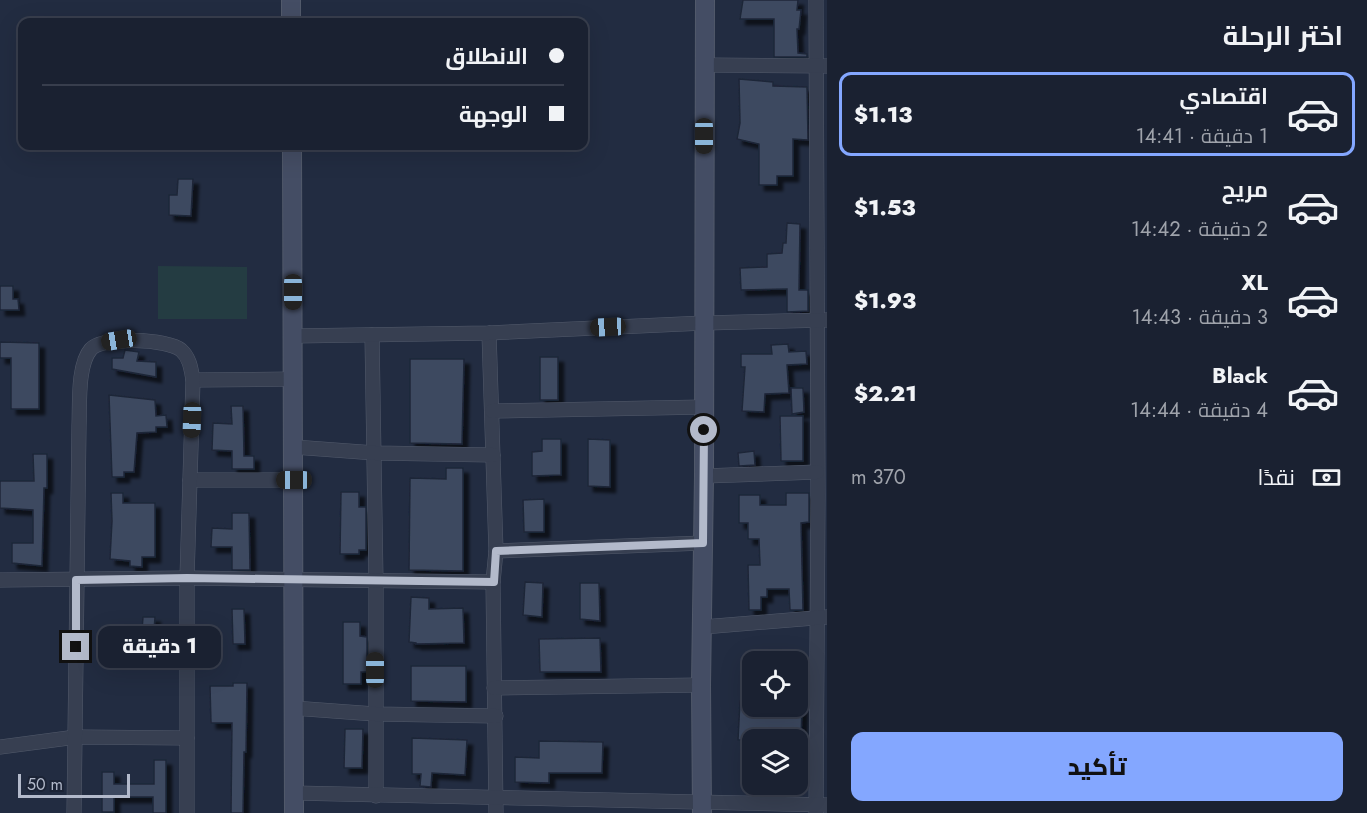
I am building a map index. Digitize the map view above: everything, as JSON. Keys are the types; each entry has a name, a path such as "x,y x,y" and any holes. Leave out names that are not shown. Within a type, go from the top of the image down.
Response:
{"street":[{"path":"291,0 291,18"},
{"path":"702,808 705,0"},
{"path":"294,793 497,798 702,808 820,808 822,495 817,472 822,320 822,66 816,0"},
{"path":"704,66 822,66"},
{"path":"292,150 294,813"},
{"path":"293,336 489,333 822,320"},
{"path":"489,333 496,551 494,582 496,813"},
{"path":"372,335 375,453 376,796"},
{"path":"74,813 79,426 83,364 93,347 103,342 119,340 168,344 180,349 187,357 193,380 187,578 187,813"},
{"path":"193,380 294,379"},
{"path":"492,411 704,407"},
{"path":"294,447 375,453 493,455"},
{"path":"704,476 817,472"},
{"path":"190,480 294,480"},
{"path":"496,551 703,543"},
{"path":"0,580 187,578 494,582"},
{"path":"703,627 821,617"},
{"path":"494,688 701,685"},
{"path":"293,708 375,714 496,716"},
{"path":"0,747 76,737 187,738"}],"green space":[{"path":"158,266 247,267 247,319 158,319"}],"building":[{"path":"743,0 798,0 797,10 801,10 799,29 797,29 798,53 807,54 807,57 774,57 774,19 740,19"},
{"path":"739,79 773,82 773,86 807,87 808,140 793,139 793,176 777,176 777,185 759,185 759,144 737,139 740,123"},
{"path":"178,179 193,179 191,216 169,215 169,195 177,195"},
{"path":"787,223 800,224 799,290 808,290 808,311 787,312 787,289 741,290 740,268 767,267 767,254 782,253 783,243 786,243"},
{"path":"0,286 13,286 13,299 18,299 19,310 0,310"},
{"path":"0,342 39,343 39,409 11,409 11,358 0,358"},
{"path":"788,344 789,352 806,351 807,364 787,365 789,393 765,394 764,412 742,411 745,367 741,367 741,354 772,354 771,345"},
{"path":"125,350 139,352 137,361 156,362 156,377 112,369 112,358 123,358"},
{"path":"540,357 558,357 558,400 540,400"},
{"path":"410,359 464,359 462,444 410,443"},
{"path":"791,388 803,388 804,412 792,414"},
{"path":"109,395 155,400 156,416 166,415 167,427 156,427 156,432 137,433 134,472 124,472 124,477 112,477"},
{"path":"231,406 243,406 244,456 254,456 254,469 232,469 232,451 212,450 213,423 232,424"},
{"path":"780,416 803,416 803,461 781,461"},
{"path":"542,439 561,439 561,475 532,476 532,452 542,451"},
{"path":"588,439 610,440 610,487 588,486"},
{"path":"754,451 755,465 739,466 738,453"},
{"path":"33,454 47,454 42,566 12,563 12,543 33,543 33,510 0,508 0,481 34,481"},
{"path":"446,468 463,468 463,571 409,570 410,478 446,479"},
{"path":"341,492 359,492 359,507 366,507 366,550 359,550 359,554 340,554"},
{"path":"111,493 123,493 123,503 155,503 155,557 142,557 142,567 130,566 130,561 110,559"},
{"path":"786,493 809,493 809,522 801,523 803,610 790,610 789,589 767,589 767,597 761,597 761,610 749,610 748,565 760,565 759,539 748,539 748,523 739,523 739,495 760,495 760,505 786,505"},
{"path":"544,499 544,532 524,532 523,500"},
{"path":"232,513 249,513 250,570 232,570 232,547 211,547 212,528 232,529"},
{"path":"525,582 543,583 542,617 523,615"},
{"path":"580,583 599,583 600,621 580,619"},
{"path":"411,597 429,598 429,609 463,608 464,643 416,644 409,642"},
{"path":"232,609 244,609 245,644 233,644"},
{"path":"143,617 155,617 153,644 141,644"},
{"path":"343,622 360,622 360,636 367,637 367,672 361,672 361,684 343,684"},
{"path":"600,638 601,672 540,672 539,639"},
{"path":"411,666 466,666 466,702 411,701"},
{"path":"233,683 247,683 243,813 231,813 232,723 211,723 210,686 233,686"},
{"path":"740,701 742,701 742,717 802,717 801,729 742,729 742,740 738,740"},
{"path":"345,729 363,729 362,768 344,768"},
{"path":"412,738 467,740 465,775 432,773 431,787 420,786 421,774 412,774"},
{"path":"539,741 603,742 602,773 549,773 549,783 515,782 515,757 539,758"},
{"path":"154,760 166,760 166,813 153,813 153,797 114,797 114,812 102,812 102,772 114,772 114,784 154,784"}],"route":[{"path":"76,647 76,580 187,578 494,582 496,551 703,543 704,430"}]}
